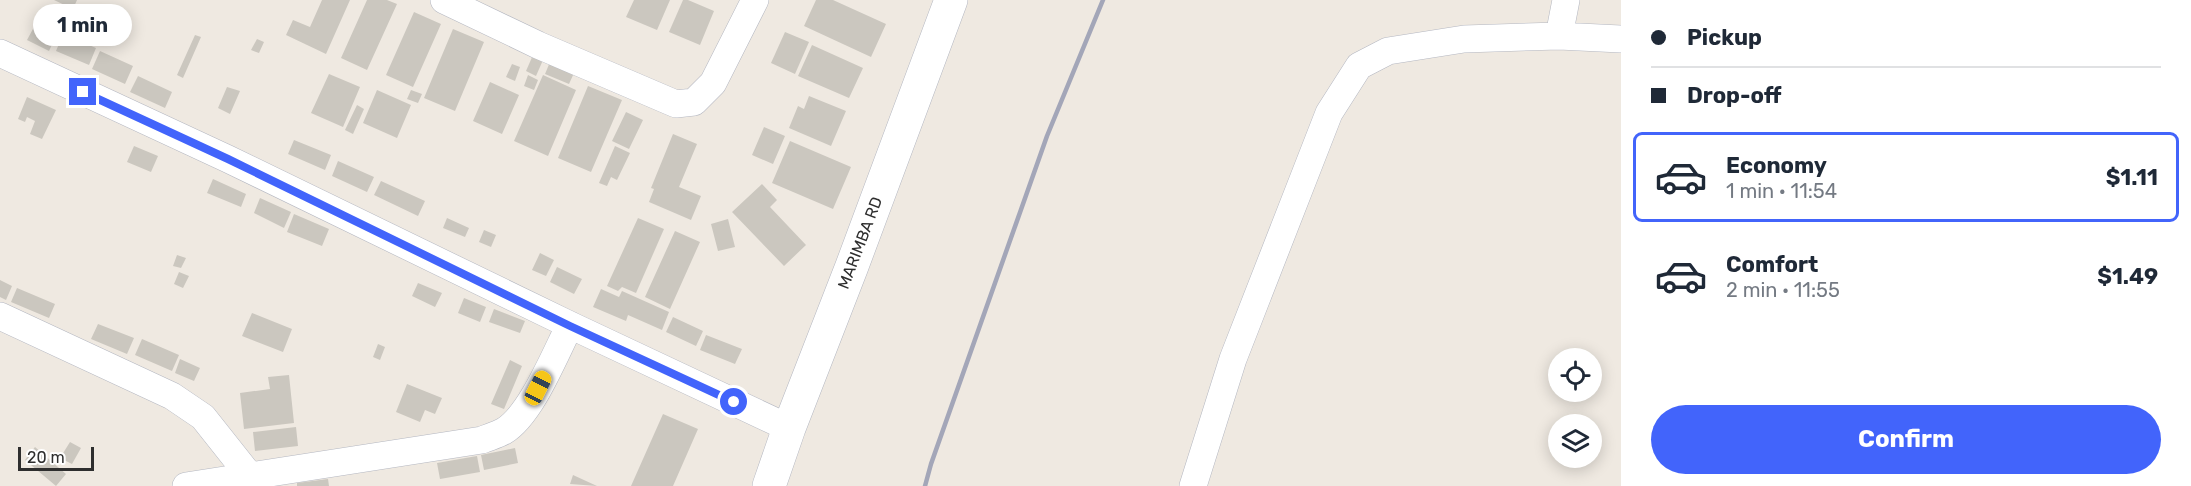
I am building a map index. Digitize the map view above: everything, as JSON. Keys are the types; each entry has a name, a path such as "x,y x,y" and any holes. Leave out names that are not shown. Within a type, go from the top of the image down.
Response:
{"street":[{"path":"444,0 538,45 676,104 694,102 713,83 755,0"},
{"name":"MARIMBA RD","path":"769,486 951,0"},
{"path":"1558,36 1566,0"},
{"path":"1193,486 1233,359 1329,112 1359,66 1388,51 1464,39 1558,36 1621,39"},
{"path":"0,53 228,159 570,326 789,428"},
{"path":"0,316 172,396 203,417 249,475"},
{"path":"186,486 482,440 505,431 520,416 538,388 570,326"}],"building":[{"path":"54,0 77,0 73,9"},
{"path":"322,0 350,0 326,54 286,35 293,20 310,27"},
{"path":"367,0 387,0 397,4 367,70 341,58"},
{"path":"634,0 670,0 657,30 626,17"},
{"path":"683,0 714,11 700,45 669,32"},
{"path":"816,0 833,0 886,24 871,57 804,26"},
{"path":"414,12 441,24 413,87 386,75"},
{"path":"34,27 55,38 49,51 27,40"},
{"path":"453,29 484,42 455,111 424,98"},
{"path":"785,32 809,42 795,74 771,63"},
{"path":"63,34 96,48 89,65 56,51"},
{"path":"195,35 201,37 183,78 177,75"},
{"path":"257,39 264,42 259,53 251,50"},
{"path":"812,45 863,68 849,98 798,76"},
{"path":"100,51 133,66 125,84 92,69"},
{"path":"533,55 543,60 536,76 526,71"},
{"path":"550,62 574,73 569,84 545,74"},
{"path":"512,64 520,67 515,81 506,77"},
{"path":"329,74 360,87 343,127 311,113"},
{"path":"528,75 538,80 534,90 524,86"},
{"path":"543,75 576,90 548,156 514,141"},
{"path":"138,76 172,92 165,108 130,92"},
{"path":"490,82 519,95 502,134 473,121"},
{"path":"588,86 622,100 591,172 558,158"},
{"path":"227,87 240,91 230,114 218,108"},
{"path":"377,90 411,105 397,138 363,123"},
{"path":"411,90 422,94 418,103 407,99"},
{"path":"809,96 846,111 831,146 789,128 798,106 804,109"},
{"path":"27,97 56,110 42,139 30,134 35,121 27,117 25,122 18,119"},
{"path":"357,105 364,109 353,134 345,130"},
{"path":"626,112 643,120 629,149 612,141"},
{"path":"764,127 785,136 773,164 752,155"},
{"path":"673,134 697,144 679,187 701,196 691,220 649,202 654,189 651,188"},
{"path":"294,140 331,155 325,170 288,154"},
{"path":"790,141 851,167 833,209 772,183"},
{"path":"134,146 158,156 151,172 127,162"},
{"path":"615,146 630,153 617,180 611,177 607,186 599,183"},
{"path":"338,161 374,177 367,192 332,176"},
{"path":"213,179 246,194 241,207 207,193"},
{"path":"381,181 425,201 418,216 374,195"},
{"path":"762,184 777,200 770,207 806,245 784,266 732,212"},
{"path":"260,198 291,212 284,228 254,213"},
{"path":"294,214 329,229 322,246 287,232"},
{"path":"447,218 469,228 465,237 443,228"},
{"path":"638,218 664,229 636,293 622,287 618,291 607,286"},
{"path":"728,219 735,247 718,251 711,224"},
{"path":"484,230 496,235 491,247 479,242"},
{"path":"675,231 700,242 670,309 645,297"},
{"path":"540,253 554,260 546,276 532,270"},
{"path":"177,255 186,258 181,268 173,266"},
{"path":"557,267 582,279 574,294 550,282"},
{"path":"179,272 189,276 183,288 174,284"},
{"path":"0,280 12,286 6,300 0,297"},
{"path":"418,283 442,293 435,307 412,296"},
{"path":"17,288 55,304 49,318 11,302"},
{"path":"601,289 619,297 622,291 669,312 662,330 628,315 626,321 593,307"},
{"path":"464,298 486,307 480,322 458,313"},
{"path":"494,309 525,321 520,333 489,322"},
{"path":"252,313 292,329 283,352 242,336"},
{"path":"673,317 703,331 696,346 666,332"},
{"path":"98,324 134,338 127,354 91,339"},
{"path":"706,335 742,349 735,364 700,350"},
{"path":"142,339 179,355 172,371 135,355"},
{"path":"378,344 385,347 380,360 373,357"},
{"path":"180,359 200,368 194,381 175,373"},
{"path":"510,360 522,366 504,409 491,404"},
{"path":"289,375 294,423 244,429 240,393 270,389 268,377"},
{"path":"407,384 442,398 435,414 425,410 420,422 396,412"},
{"path":"663,414 698,429 673,486 631,486"},
{"path":"296,427 298,446 255,451 253,432"},
{"path":"70,442 81,448 72,464 60,458"},
{"path":"35,447 66,474 56,486 25,460"},
{"path":"515,448 518,463 484,470 481,455"},
{"path":"477,456 480,472 440,479 437,463"},
{"path":"573,475 597,486 570,484"},
{"path":"328,479 329,486 297,486 297,483"}],"railway":[{"path":"925,486 1047,136 1103,0"}],"route":[{"path":"83,92 228,159 570,326 734,402"}]}
